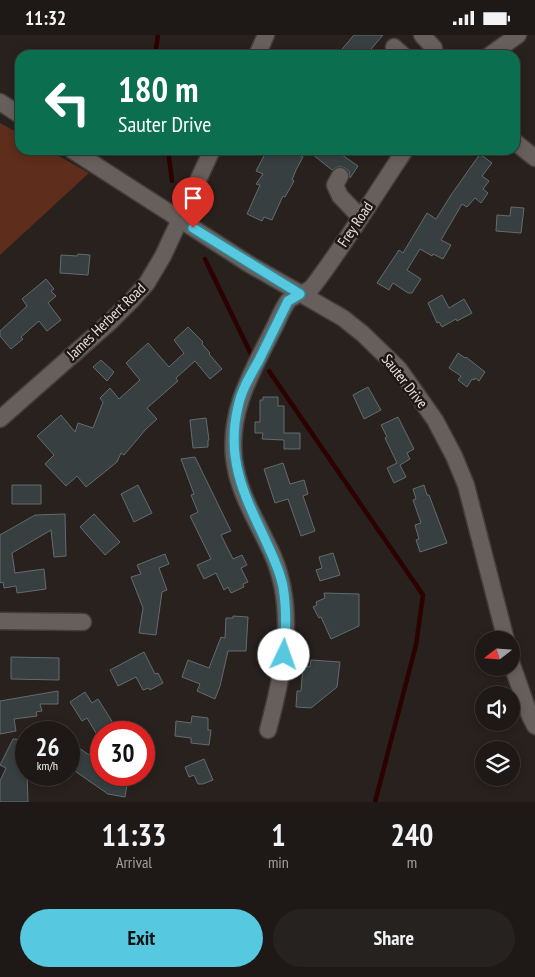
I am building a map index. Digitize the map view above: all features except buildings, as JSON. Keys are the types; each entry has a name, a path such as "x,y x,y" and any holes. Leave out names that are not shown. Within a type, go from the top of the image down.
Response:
{"street":[{"path":"259,50 266,35"},
{"path":"422,35 434,50"},
{"path":"497,50 518,35"},
{"path":"0,102 15,112"},
{"path":"520,146 535,158"},
{"name":"Sauter Drive","path":"80,155 300,294 343,318 379,349 410,383 435,420 454,456 466,485 504,631"},
{"name":"James Herbert Road","path":"0,419 132,300 147,283 163,256 210,155"},
{"name":"Frey Road","path":"268,730 280,687 284,655 286,615 284,593 274,558 246,500 239,479 234,458 234,432 238,406 244,387 288,301 313,287 403,155"},
{"path":"340,176 335,185 340,196 360,217"},
{"path":"0,621 84,622"},
{"path":"516,676 535,726"}],"shaded area":[{"path":"0,123 15,131 15,155 57,155 89,173 0,255"}],"waterway":[{"path":"156,50 158,35"},
{"path":"169,155 172,181"},
{"path":"205,259 251,354"},
{"path":"269,371 423,595 416,645 375,802"}],"route":[{"path":"193,228 300,294 288,301 244,387 238,406 234,432 234,458 239,479 246,500 274,558 283,585 286,615 284,655"}]}
